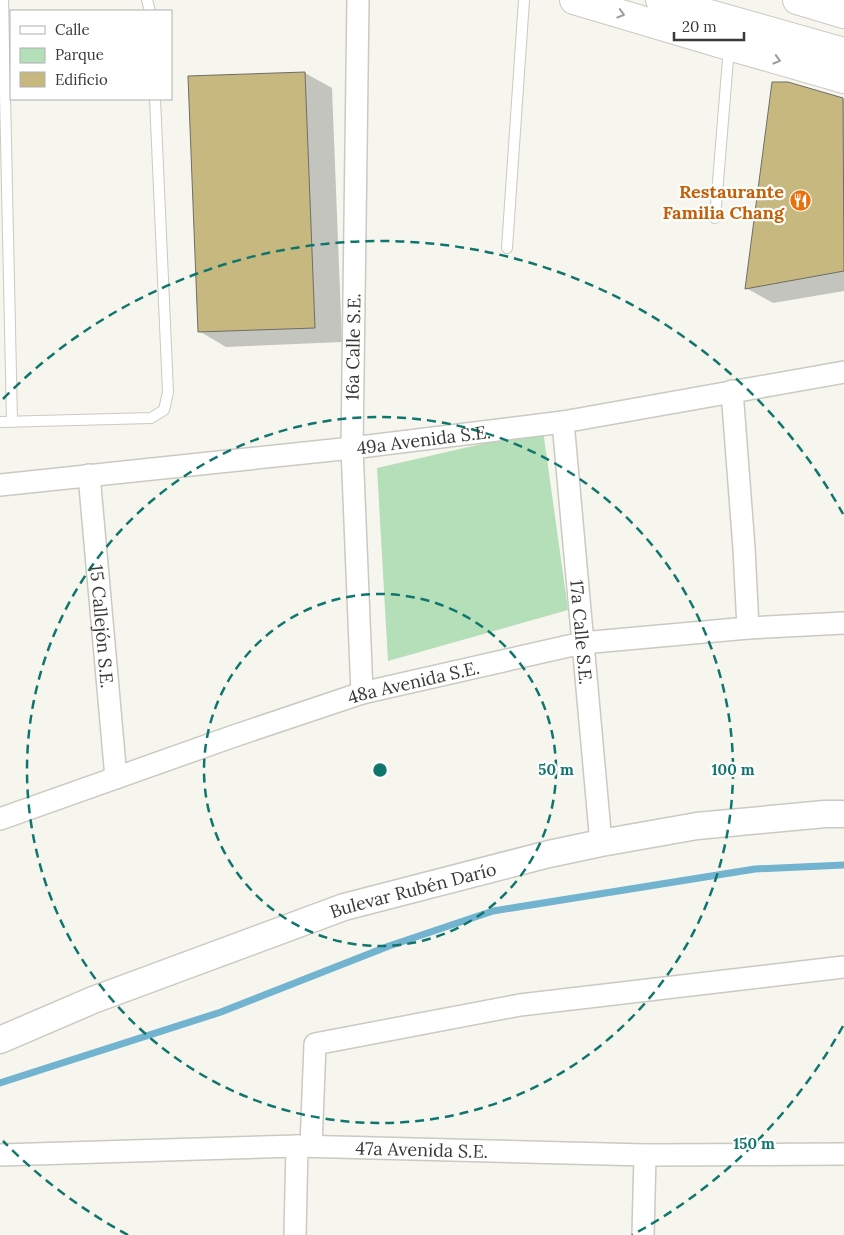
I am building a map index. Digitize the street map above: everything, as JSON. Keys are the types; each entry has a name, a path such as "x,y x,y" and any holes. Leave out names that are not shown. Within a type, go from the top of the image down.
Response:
{"main road":[{"path":"574,0 844,79"},
{"path":"660,0 844,52"},
{"path":"804,2 844,14"}],"street":[{"name":"16a Calle S.E.","path":"358,0 352,448 362,693"},
{"name":"49a Avenida S.E.","path":"0,484 352,448 563,422 844,372"},
{"path":"732,391 748,628"},
{"name":"17a Calle S.E.","path":"563,422 601,843"},
{"name":"15 Callejón S.E.","path":"89,475 116,778"},
{"name":"48a Avenida S.E.","path":"0,819 362,693 582,643 748,628 844,623"},
{"name":"Bulevar Rubén Darío","path":"0,1040 93,1000 344,907 549,854 601,843 697,826 825,814 844,814"},
{"path":"295,1235 315,1044 520,1005 844,967"},
{"name":"47a Avenida S.E.","path":"0,1155 304,1146 645,1155 844,1154"},
{"path":"643,1235 645,1155"}],"lane":[{"path":"3,0 12,422"},
{"path":"507,248 524,0"},
{"path":"715,218 729,46"},
{"path":"0,422 151,418 164,410 168,392 155,100"}],"green space":[{"path":"543,430 568,610 388,661 377,468"}],"building":[{"path":"305,72 315,328 198,332 188,76"},
{"name":"Restaurante Familia Chang","path":"772,82 788,82 843,98 844,271 745,289"}],"waterway":[{"path":"0,1083 221,1012 389,946 493,911 755,869 844,865"}],"place":[{"name":"Restaurante Familia Chang","path":"800,201"}]}
